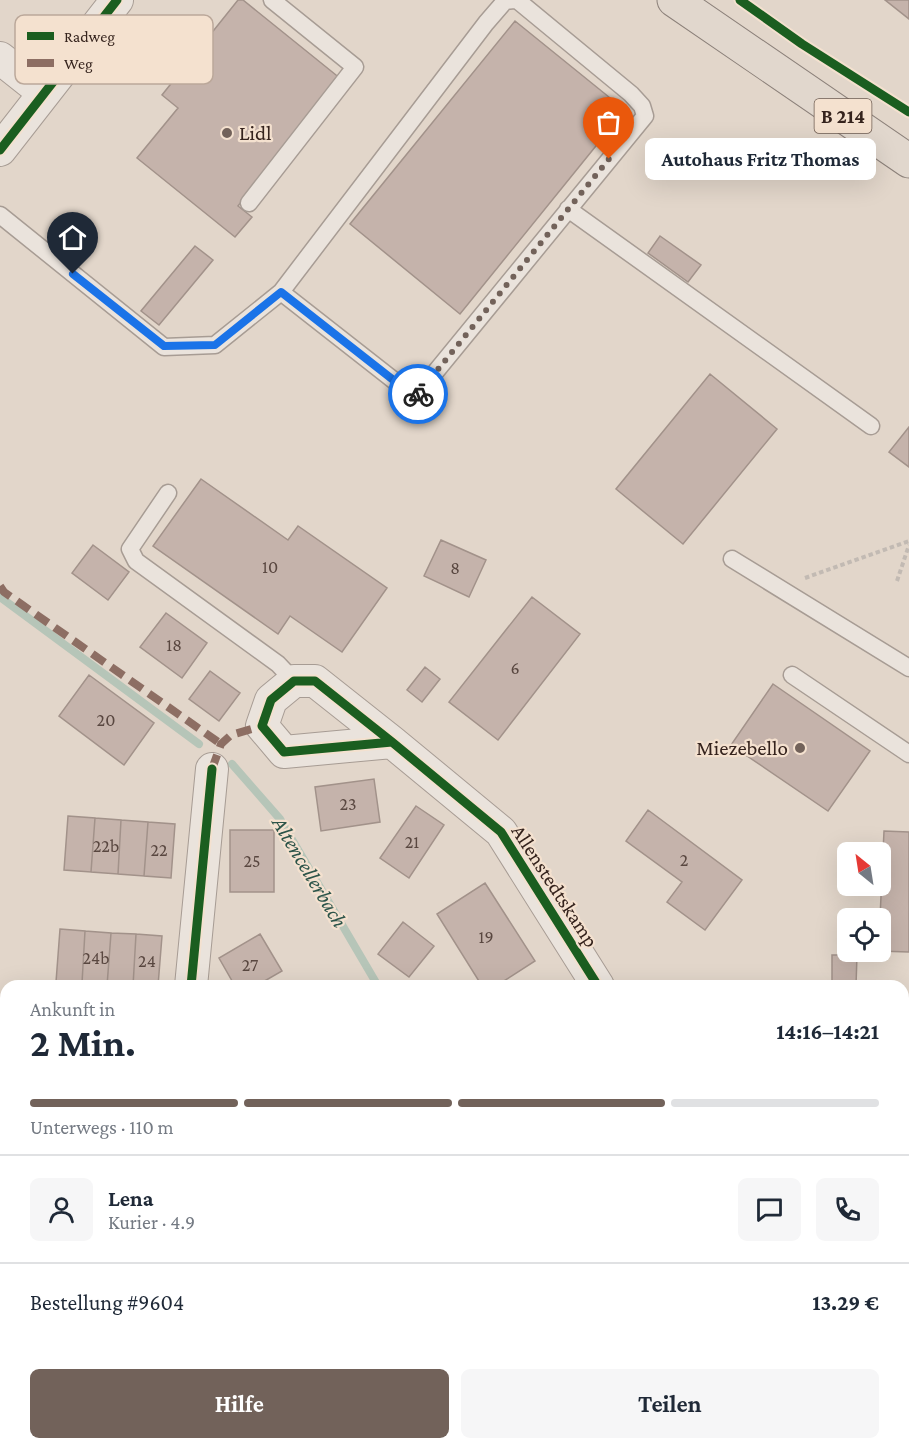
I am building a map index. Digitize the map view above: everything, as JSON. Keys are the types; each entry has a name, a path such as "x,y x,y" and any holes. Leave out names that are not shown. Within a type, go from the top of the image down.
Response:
{"main road":[{"name":"B 214","path":"674,0 909,161"}],"street":[{"path":"105,15 117,0"},
{"path":"0,58 15,70"},
{"path":"33,84 44,93"},
{"path":"0,150 51,84"},
{"path":"294,681 271,700 262,726 284,752 392,742"},
{"name":"Allenstedtskamp","path":"294,681 315,681 501,832 594,980"},
{"path":"192,980 212,769"}],"lane":[{"path":"249,203 355,67 272,0"},
{"path":"0,215 164,346 215,345 281,292 505,1 515,0 631,94 642,106 645,116 415,397 281,292"},
{"path":"568,209 871,426"},
{"path":"168,493 130,549 136,561 278,664 294,681"},
{"path":"732,559 909,668"},
{"path":"792,675 909,754"}],"path":[{"path":"897,581 909,543"},
{"path":"779,588 909,543"}],"building":[{"name":"Lidl","path":"238,0 243,0 341,79 238,206 252,217 235,237 137,158 178,108 162,95 171,84 213,84 213,31"},
{"path":"885,0 909,0 909,19"},
{"path":"515,21 625,110 460,314 350,224"},
{"path":"660,236 701,265 688,282 648,253"},
{"path":"195,246 213,260 159,325 141,311"},
{"path":"710,374 777,429 683,544 616,489"},
{"path":"909,427 909,467 889,452"},
{"path":"201,479 288,540 298,526 387,588 342,652 290,616 278,634 153,546"},
{"path":"441,540 486,560 469,597 424,576"},
{"path":"93,545 129,572 108,600 72,573"},
{"path":"532,597 580,634 498,740 449,702"},
{"path":"166,613 207,643 182,678 140,647"},
{"path":"425,667 440,679 422,702 407,690"},
{"path":"210,671 240,693 219,721 189,699"},
{"path":"89,675 154,723 124,765 59,716"},
{"path":"773,684 870,751 828,811 731,745"},
{"path":"374,779 380,822 321,831 315,787"},
{"path":"416,806 444,825 409,878 380,858"},
{"path":"648,810 742,880 705,930 667,902 682,882 626,841"},
{"path":"68,816 95,818 91,872 64,870"},
{"path":"95,818 121,820 118,874 91,872"},
{"path":"121,820 148,822 144,876 118,874"},
{"path":"148,822 175,824 171,878 144,876"},
{"path":"230,830 274,830 274,892 230,892"},
{"path":"884,831 909,832 909,952 891,951 891,908 880,908 881,896 891,896 891,842 883,842"},
{"path":"485,883 535,961 505,980 478,980 437,914"},
{"path":"403,922 434,946 409,977 378,954"},
{"path":"60,929 85,931 82,980 56,980"},
{"path":"85,931 111,933 107,980 82,980"},
{"path":"111,933 136,934 133,980 107,980"},
{"path":"136,934 162,936 158,980 133,980"},
{"path":"260,934 282,971 266,980 232,980 219,958"},
{"path":"832,955 837,955 837,962 857,962 856,980 832,980"}],"waterway":[{"name":"Altencellerbach","path":"0,597 199,744"},
{"name":"Altencellerbach","path":"232,764 280,819 374,980"}],"marked path":[{"path":"0,586 4,592 221,744"},
{"path":"212,769 221,744 231,735 262,726"}],"cycle path":[{"path":"105,15 117,0"},
{"path":"740,0 802,44 909,112"},
{"path":"0,150 51,84"},
{"path":"294,681 315,681 392,742 284,752 262,726 271,700 294,681"},
{"path":"392,742 501,832 594,980"},
{"path":"192,980 212,769"}],"way so far":[{"path":"418,394 609,159"}],"place":[{"name":"Lidl","path":"227,133"},
{"name":"Autohaus Fritz Thomas","path":"609,159"},
{"name":"Miezebello","path":"800,748"}],"route":[{"path":"73,274 164,346 215,345 281,292 415,397 418,394"}]}
